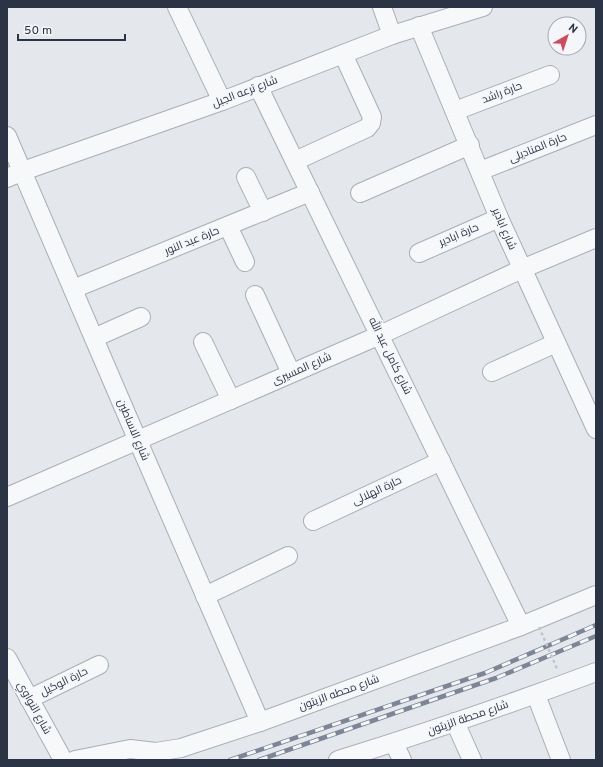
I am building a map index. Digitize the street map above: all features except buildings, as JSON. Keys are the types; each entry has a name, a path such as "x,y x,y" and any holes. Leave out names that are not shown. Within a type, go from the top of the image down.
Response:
{"street":[{"path":"177,7 222,101"},
{"path":"382,7 392,35"},
{"name":"شارع ترعه الجبل","path":"15,174 222,101 392,35 483,7"},
{"name":"شارع ابادير","path":"419,26 470,145 499,218 522,269 556,343 590,401 596,429"},
{"path":"295,161 367,128 371,123 372,117 343,54"},
{"name":"حارة راشد","path":"455,111 550,75"},
{"name":"شارع كامل عبد الله","path":"258,86 442,461 530,627"},
{"name":"حارة المناديلى","path":"480,171 596,125"},
{"name":"شارع الاساطين","path":"7,136 15,174 73,289 260,722"},
{"path":"360,193 470,145"},
{"path":"246,177 263,212"},
{"name":"حارة عبد النور","path":"73,289 310,192"},
{"name":"حارة ابادير","path":"419,253 499,218"},
{"path":"228,226 245,262"},
{"name":"شارع المسيرى","path":"7,497 380,335 522,269 596,238"},
{"path":"255,295 291,373"},
{"path":"94,338 141,316"},
{"path":"203,342 231,400"},
{"path":"492,372 556,343"},
{"name":"حارة الهلالى","path":"313,521 442,461"},
{"path":"205,596 288,556"},
{"name":"شارع محطه الزيتون","path":"67,759 130,749 156,752 181,748 260,722 530,627 596,595"},
{"name":"شارع النواوي","path":"7,658 29,699 67,759"},
{"name":"حارة الوكيل","path":"29,699 99,665"},
{"name":"شارع محطة الزيتون","path":"338,760 394,743 536,695 596,672"},
{"path":"536,695 561,760"},
{"path":"455,722 472,760"},
{"path":"394,743 402,760"}],"path":[{"path":"530,627 558,671"}],"railway":[{"path":"230,760 485,673 596,625"},
{"path":"259,760 496,678 596,636"}]}
